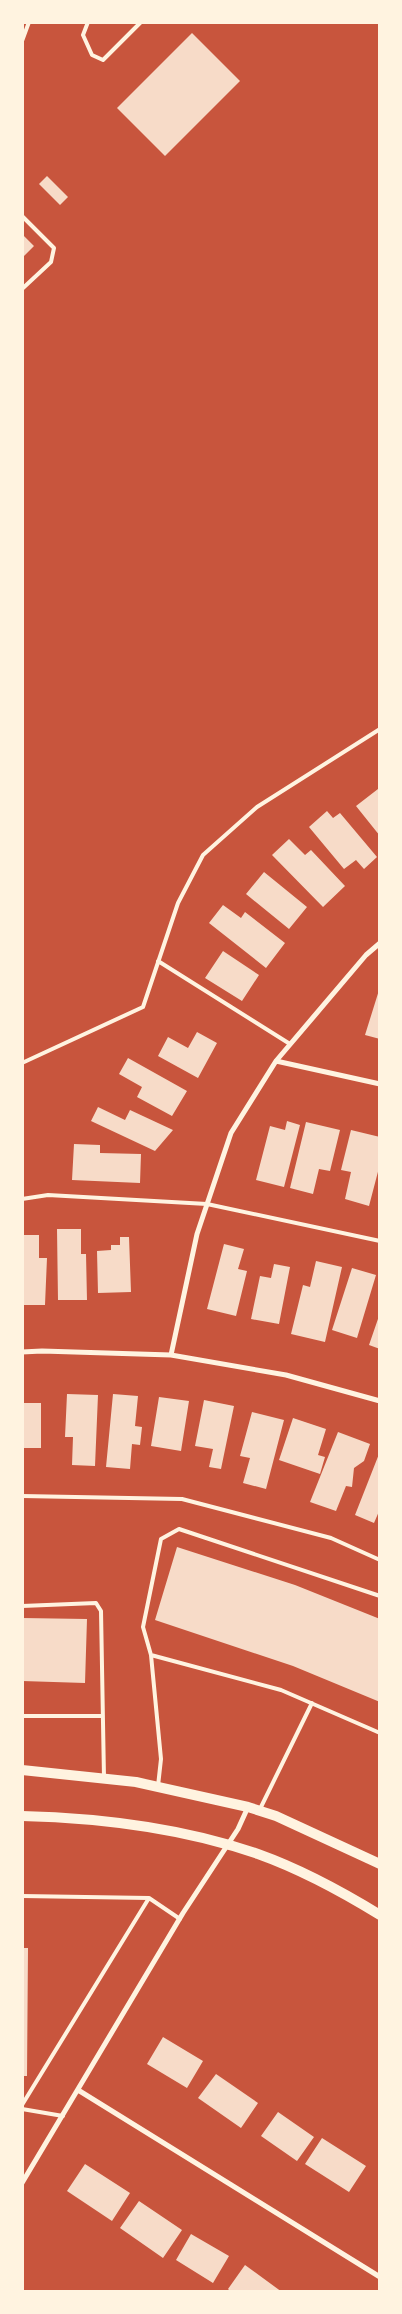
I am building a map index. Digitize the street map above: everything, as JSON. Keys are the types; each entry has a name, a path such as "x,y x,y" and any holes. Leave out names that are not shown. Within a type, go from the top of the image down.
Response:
{"main road":[{"path":"22,1770 104,1778 158,1787 248,1808 276,1816 380,1864"},
{"path":"22,1816 108,1822 175,1833 227,1846 289,1866 348,1895 380,1914"}],"street":[{"path":"171,1356 197,1234 231,1133 276,1061 366,955 380,943"},
{"path":"276,1061 380,1084"},
{"path":"22,1352 42,1350 171,1356 286,1375 380,1401"},
{"path":"22,2184 180,1919 227,1846 248,1808"},
{"path":"78,2090 380,2277"}],"lane":[{"path":"22,41 29,22"},
{"path":"88,22 83,35 92,55 103,60 141,22"},
{"path":"22,216 54,248 50,262 22,289"},
{"path":"22,1064 143,1007 178,903 203,855 257,807 380,729"},
{"path":"158,961 290,1044"},
{"path":"22,1199 48,1196 207,1204 380,1241"},
{"path":"22,1496 182,1499 331,1538 380,1560"},
{"path":"158,1787 161,1759 151,1655 143,1627 161,1539 180,1529 380,1596"},
{"path":"22,1606 96,1603 101,1611 104,1778"},
{"path":"151,1655 281,1690 380,1733"},
{"path":"259,1811 312,1703"},
{"path":"22,1716 103,1716"},
{"path":"22,1896 149,1898 180,1919"},
{"path":"22,2105 149,1898"},
{"path":"22,2109 63,2116"}],"building":[{"path":"192,33 240,81 165,156 117,108"},
{"path":"47,176 68,197 60,205 39,184"},
{"path":"22,234 34,246 22,258"},
{"path":"378,789 380,790 380,836 356,806"},
{"path":"327,811 333,818 340,813 377,857 364,869 356,860 344,869 309,827"},
{"path":"289,839 305,855 311,850 345,886 323,907 272,855"},
{"path":"264,872 307,907 289,929 246,894"},
{"path":"223,905 241,918 245,912 285,943 266,968 209,923"},
{"path":"223,951 259,975 242,1001 205,978"},
{"path":"380,987 380,1039 365,1035"},
{"path":"197,1032 217,1043 198,1078 158,1056 168,1037 188,1048"},
{"path":"128,1058 187,1091 172,1116 137,1097 142,1087 119,1074"},
{"path":"98,1107 125,1120 130,1110 173,1130 155,1151 91,1121"},
{"path":"287,1121 300,1125 284,1187 256,1180 270,1126 285,1130"},
{"path":"306,1122 340,1130 330,1171 319,1169 313,1194 290,1188"},
{"path":"351,1130 380,1137 380,1164 369,1206 345,1199 351,1172 341,1170"},
{"path":"74,1144 100,1145 100,1153 141,1154 140,1183 72,1180"},
{"path":"57,1229 81,1229 81,1254 86,1254 87,1300 58,1300"},
{"path":"22,1235 39,1235 39,1258 47,1258 45,1305 22,1305"},
{"path":"120,1237 129,1237 131,1292 98,1293 97,1251 111,1250 111,1245 120,1245"},
{"path":"224,1244 244,1249 238,1269 247,1271 236,1316 207,1309"},
{"path":"316,1261 342,1267 325,1342 291,1334 303,1285 310,1287"},
{"path":"274,1264 290,1267 279,1324 251,1319 260,1276 271,1278"},
{"path":"352,1268 376,1275 357,1338 332,1330"},
{"path":"380,1316 380,1349 369,1345"},
{"path":"67,1394 98,1395 95,1466 72,1465 73,1437 65,1437"},
{"path":"113,1394 138,1396 135,1426 142,1427 140,1445 132,1444 130,1469 106,1467"},
{"path":"159,1397 189,1401 181,1451 151,1446"},
{"path":"204,1400 234,1406 221,1469 209,1467 213,1449 195,1446"},
{"path":"22,1403 41,1403 41,1448 22,1448"},
{"path":"252,1412 284,1420 266,1489 243,1483 250,1458 240,1456"},
{"path":"293,1418 326,1429 318,1455 325,1457 320,1474 279,1460"},
{"path":"338,1432 370,1444 364,1461 354,1468 352,1487 346,1486 336,1511 310,1502"},
{"path":"379,1454 380,1509 374,1523 355,1515"},
{"path":"177,1547 295,1585 380,1619 380,1702 293,1666 155,1620"},
{"path":"22,1618 87,1619 85,1683 22,1681"},
{"path":"22,1948 28,1948 27,2076 22,2076"},
{"path":"163,2037 203,2061 187,2088 147,2064"},
{"path":"216,2074 258,2103 241,2128 198,2098"},
{"path":"278,2112 314,2137 297,2161 261,2136"},
{"path":"322,2138 366,2166 349,2192 305,2164"},
{"path":"85,2164 130,2193 112,2221 67,2191"},
{"path":"139,2201 182,2230 163,2258 120,2228"},
{"path":"191,2234 229,2256 213,2283 176,2260"},
{"path":"245,2265 282,2292 231,2292 228,2289"}]}
